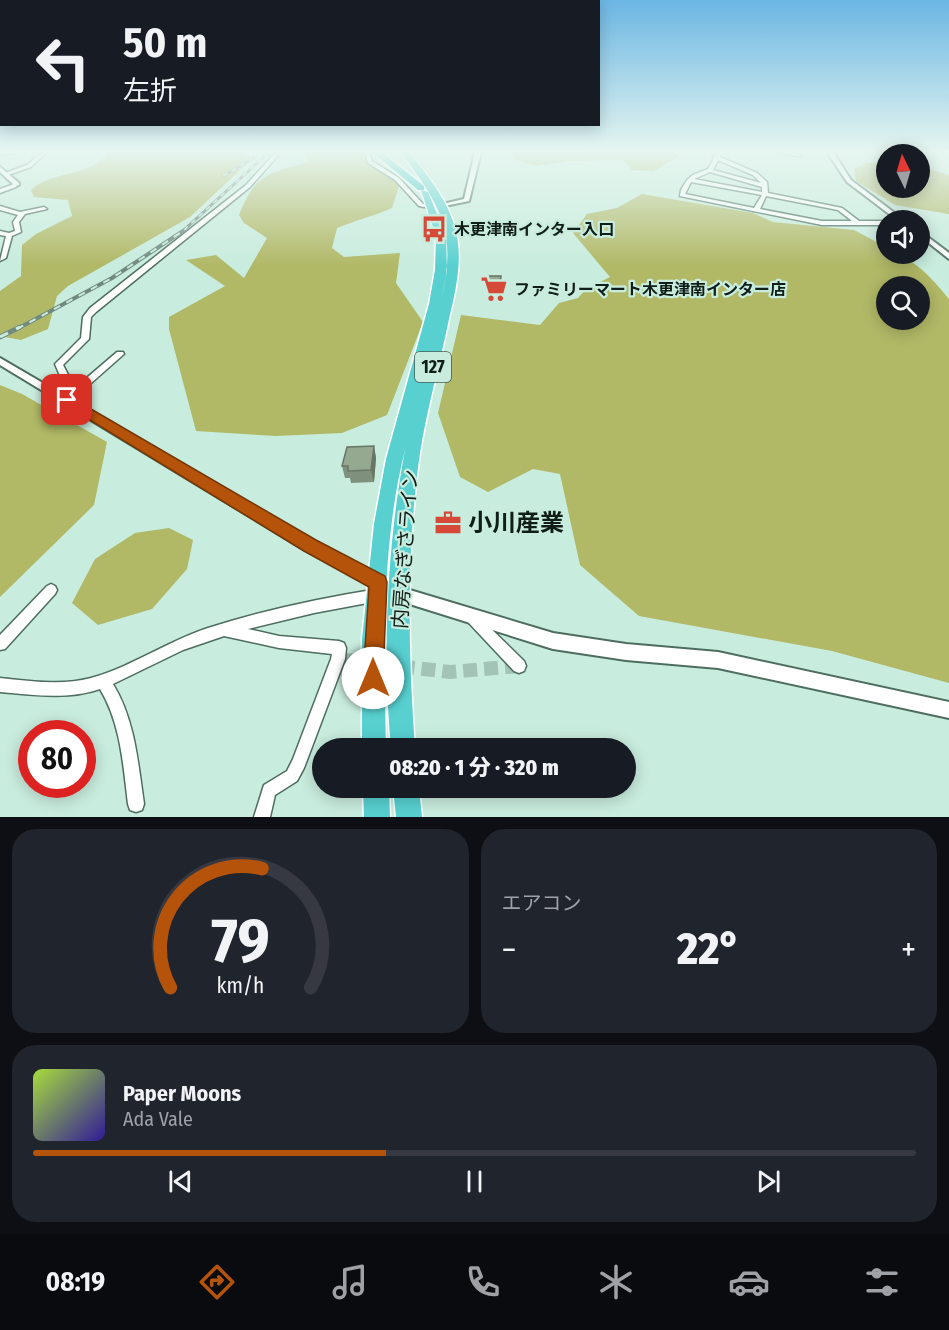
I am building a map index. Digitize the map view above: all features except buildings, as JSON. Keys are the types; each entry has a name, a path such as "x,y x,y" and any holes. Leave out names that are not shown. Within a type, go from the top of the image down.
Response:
{"highway":[{"name":"内房なぎさライン","path":"404,738 399,646 385,590 383,524 394,459 439,285 441,236 437,208 424,190"},
{"name":"内房なぎさライン","path":"374,738 373,639 403,517 420,408 431,378 450,284 452,235 428,190"},
{"path":"376,798 377,817"},
{"path":"407,798 409,817"}],"street":[{"path":"65,399 71,390 60,364 85,339 86,323 90,314 243,190"},
{"path":"408,190 421,205 437,208 467,200 469,190"},
{"path":"683,190 682,195 822,223 876,223"},
{"path":"745,190 840,209 858,224"},
{"path":"756,210 765,190"},
{"path":"861,190 888,210"},
{"path":"0,208 21,213 44,209"},
{"path":"0,233 9,235 18,232 16,222 21,213"},
{"path":"0,259 3,258 9,235"},
{"path":"930,241 949,257"},
{"path":"65,399 120,354"},
{"path":"0,361 385,590 553,641 626,652 718,660 949,710"},
{"path":"0,644 51,590"},
{"path":"0,685 45,690 89,685 104,680 170,647 223,630 385,590"},
{"path":"470,616 519,666"},
{"path":"223,630 279,642 339,648 338,659 299,763 292,776 269,790 262,817"},
{"path":"104,680 122,714 136,804"}],"green space":[{"path":"31,190 219,190 190,217 68,286 57,296 48,329 21,340 0,336 0,291 21,276 22,245 36,234 72,216 68,200 34,197"},
{"path":"398,190 392,208 337,228 332,248 344,257 400,253 396,283 423,322 387,415 342,433 276,436 196,431 169,329 169,317 225,286 186,260 216,255 244,278 267,238 244,223 239,215 251,191"},
{"path":"930,190 949,190 949,214 895,205 884,198 930,198"},
{"path":"642,194 753,213 773,222 854,230 876,242 876,264 915,264 929,276 876,276 876,330 930,330 930,277 949,299 949,683 832,651 639,616 580,565 560,474 533,469 488,492 460,477 438,413 461,315 540,325 559,303 578,298 586,289 610,277 573,233 587,214 617,208"},
{"path":"0,385 22,394 107,442 94,505 0,597"},
{"path":"169,528 193,540 187,569 152,609 98,625 72,603 95,559 135,533"}],"tunnel":[{"path":"338,659 450,672 519,666"}],"railway":[{"path":"184,230 227,190"},
{"path":"17,329 112,278 186,229"},
{"path":"0,337 20,327"}],"place":[{"name":"木更津南インター入口","path":"434,229"},
{"name":"ファミリーマート木更津南インター店","path":"494,289"},
{"name":"小川産業","path":"448,523"}],"route":[{"path":"67,400 310,546 378,582 373,639 373,678"}]}
